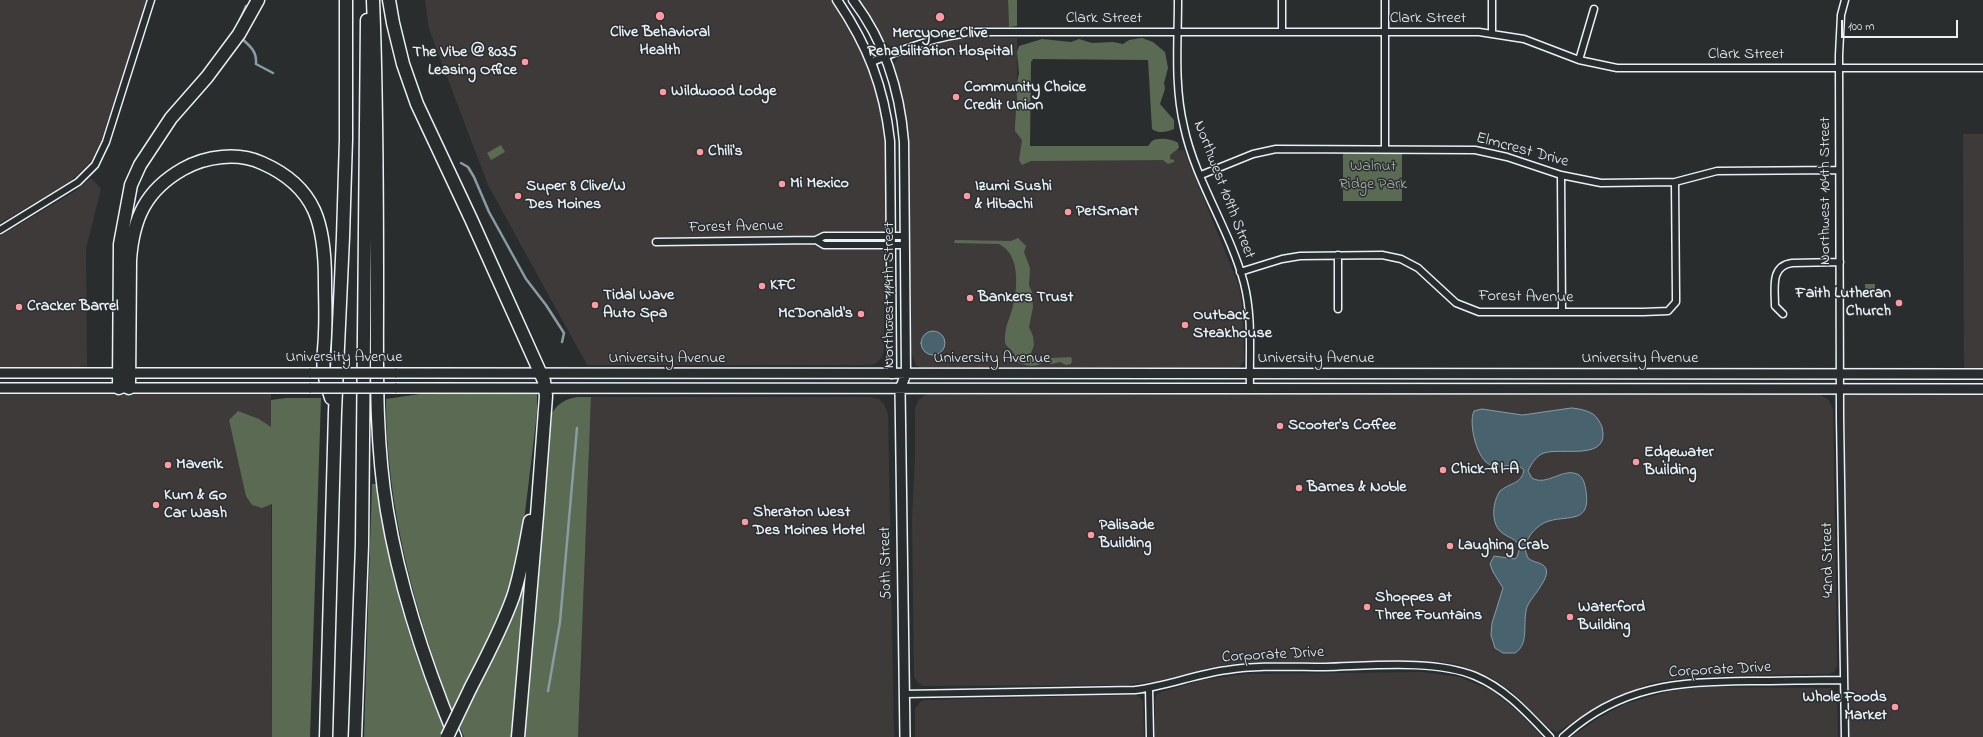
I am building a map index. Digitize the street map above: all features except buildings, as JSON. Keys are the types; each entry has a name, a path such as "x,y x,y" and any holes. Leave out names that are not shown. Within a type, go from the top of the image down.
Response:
{"highway":[{"path":"124,388 120,244 130,185 140,165 171,118 212,71 239,34 258,0"},
{"path":"326,737 335,412 345,192 346,0"},
{"path":"355,737 362,545 367,168 366,34 369,0"},
{"path":"373,0 377,159 377,359 382,470 386,509 400,576 424,657 455,737"},
{"path":"389,0 392,23 403,64 417,104 542,374 546,396 518,737"},
{"path":"124,372 132,240 136,222 145,203 158,187 173,175 190,165 219,157 249,159 275,169 290,178 303,191 314,206 321,225 325,252 324,372 335,412"},
{"path":"447,737 499,630 513,596 522,561 541,448"}],"main road":[{"name":"University Avenue","path":"0,373 1250,374 1840,382 1983,389"},
{"name":"Northwest 114th Street","path":"892,374 900,389"},
{"name":"Northwest 114th Street","path":"900,389 906,374"},
{"name":"University Avenue","path":"0,388 1250,389 1840,382 1983,374"},
{"name":"50th Street","path":"900,389 904,737"}],"street":[{"path":"0,230 78,182 95,165 106,142 151,0"},
{"name":"Northwest 114th Street","path":"838,0 872,62 882,90 890,141 892,374"},
{"name":"Northwest 114th Street","path":"853,0 874,31 885,57 896,87 902,122 906,245 906,374"},
{"name":"Northwest 109th Street","path":"1178,0 1180,111 1184,129 1201,175 1240,272 1248,303 1250,324 1250,389"},
{"path":"1282,0 1282,32"},
{"path":"1385,0 1385,148"},
{"path":"1492,0 1492,33"},
{"name":"Northwest 104th Street","path":"1840,382 1839,44 1841,15 1845,0"},
{"path":"1579,60 1594,9"},
{"name":"Clark Street","path":"872,62 920,42 950,35 977,32 1385,32 1492,33 1524,39 1579,60 1617,68 1983,68"},
{"name":"Elmcrest Drive","path":"1201,175 1268,149 1385,148 1475,150 1496,154 1561,175 1601,183 1675,182 1717,171 1839,170"},
{"path":"1561,175 1562,312"},
{"name":"Forest Avenue","path":"1240,272 1282,259 1300,256 1382,255 1401,259 1418,268 1456,303 1479,312 1668,311 1676,302 1675,182"},
{"name":"Forest Avenue","path":"656,242 816,240 824,236 905,236"},
{"name":"Forest Avenue","path":"816,240 824,245 906,245"},
{"path":"1338,255 1338,309"},
{"path":"1783,314 1775,306 1775,279 1780,268 1792,262 1840,262"},
{"name":"42nd Street","path":"1840,382 1845,737"},
{"name":"Corporate Drive","path":"904,694 1122,690 1149,688 1205,674 1242,668 1436,666 1474,676 1500,690 1518,704 1550,737"},
{"name":"Corporate Drive","path":"1563,737 1578,724 1607,706 1639,693 1662,687 1708,682 1844,680"},
{"path":"1149,688 1150,737"}],"shaded area":[{"path":"0,0 146,0 101,141 91,161 70,182 0,223"},
{"path":"425,0 834,0 863,51 879,98 884,126 886,150 886,225 884,260 884,349 882,357 875,364 867,365 587,365 488,185 429,29"},
{"name":"MercyOne Clive Rehabilitation Hospital","path":"859,0 1008,0 1009,27 977,26 950,29 892,47 884,42"},
{"path":"977,37 1017,38 1017,129 1028,149 1184,150 1239,286 1242,304 1244,361 1239,368 1234,370 936,370 922,369 916,365 911,352 908,131 894,64 899,57 922,48 941,42"},
{"path":"1963,134 1983,134 1983,369 1964,369"},
{"path":"91,178 101,189 86,249 87,366 0,368 0,236 74,192"},
{"path":"0,388 271,388 272,737 0,737"},
{"path":"1840,389 1983,389 1983,737 1845,737"},
{"path":"929,393 1819,394 1829,400 1833,410 1837,667 1834,672 1829,674 1698,676 1651,683 1610,699 1557,732 1550,729 1510,690 1490,677 1457,664 1434,661 1239,663 1211,667 1158,681 1125,685 923,686 918,683 914,677 912,518 915,459 915,409 919,399"},
{"path":"591,397 871,397 879,399 884,404 888,414 894,737 578,737"},
{"path":"1422,672 1459,677 1491,690 1516,710 1542,737 1155,737 1155,700 1157,694 1202,680 1246,674"},
{"path":"1702,687 1832,688 1837,695 1838,737 1571,737 1597,719 1625,704 1670,691"},
{"path":"1135,695 1140,697 1143,702 1144,737 915,737 915,709 920,702 925,700"}],"green space":[{"path":"1008,0 1017,0 1017,26 1009,27"},
{"path":"1142,38 1153,42 1165,52 1168,68 1164,83 1165,89 1160,104 1174,120 1174,129 1157,132 1152,129 1148,60 1033,59 1031,62 1030,146 1148,146 1152,141 1165,139 1173,140 1178,143 1179,148 1170,155 1170,159 1174,160 1174,162 1168,164 1163,160 1031,161 1022,165 1019,160 1022,140 1015,131 1016,111 1018,107 1016,88 1019,73 1017,52 1019,46 1042,39 1071,42 1079,39 1092,43 1113,42 1123,44 1129,40"},
{"path":"501,145 505,152 491,160 487,153"},
{"name":"Walnut Ridge Park","path":"1343,152 1402,152 1402,201 1343,201"},
{"path":"1018,238 1026,246 1024,252 1030,268 1029,286 1032,292 1033,307 1029,327 1033,336 1034,345 1030,356 1035,359 1071,357 1071,364 1066,365 1060,362 1052,364 1043,362 1031,366 1017,362 1014,354 1005,342 1006,328 1016,290 1016,272 1011,255 999,244 954,243 955,240 1011,241"},
{"path":"1865,284 1875,284 1875,294 1865,294"},
{"path":"537,393 537,413 521,546 508,594 453,713 426,637 405,559 391,480 387,440 386,399 420,394"},
{"path":"578,397 591,397 578,737 522,737 552,413 557,406 563,402"},
{"path":"286,398 321,398 310,737 272,737 272,504 262,508 252,505 246,496 229,420 238,411 259,419 271,427 271,400"},
{"path":"372,484 376,484 387,548 402,610 421,669 445,730 442,737 364,737"},
{"path":"525,578 511,737 464,737 459,725 510,620"}],"water":[{"path":"933,331 942,334 945,343 942,352 933,355 924,352 921,343 924,334"},
{"path":"1572,408 1580,409 1593,414 1597,418 1602,427 1603,438 1599,445 1592,449 1583,451 1544,453 1534,460 1528,471 1532,478 1538,480 1550,479 1567,473 1579,475 1585,484 1587,502 1582,513 1571,518 1549,521 1537,528 1528,539 1525,547 1528,558 1545,567 1545,578 1527,607 1524,638 1520,649 1515,653 1503,653 1495,648 1491,635 1492,623 1503,588 1490,564 1494,556 1515,559 1520,547 1512,538 1501,532 1498,528 1495,523 1494,506 1500,491 1518,481 1523,475 1524,470 1519,466 1495,466 1486,462 1482,457 1475,441 1472,417 1474,411 1482,409 1522,415"}],"waterway":[{"path":"239,22 246,6"},
{"path":"241,38 254,52 256,64 273,73"},
{"path":"461,163 468,167 474,177 489,212 526,279 546,305 564,333 562,342"},
{"path":"548,691 560,622 577,428"}],"place":[{"name":"Clive Behavioral Health","path":"660,16"},
{"name":"MercyOne Clive Rehabilitation Hospital","path":"940,17"},
{"name":"The Vibe @ 8035 Leasing Office","path":"525,62"},
{"name":"Wildwood Lodge","path":"663,92"},
{"name":"Community Choice Credit Union","path":"956,97"},
{"name":"Chili's","path":"700,152"},
{"name":"Mi Mexico","path":"782,184"},
{"name":"Super 8 Clive/W Des Moines","path":"518,196"},
{"name":"Izumi Sushi & Hibachi","path":"967,196"},
{"name":"PetSmart","path":"1068,212"},
{"name":"KFC","path":"762,286"},
{"name":"Bankers Trust","path":"970,298"},
{"name":"Faith Lutheran Church","path":"1899,303"},
{"name":"Tidal Wave Auto Spa","path":"595,305"},
{"name":"Cracker Barrel","path":"19,307"},
{"name":"McDonald's","path":"861,314"},
{"name":"Outback Steakhouse","path":"1185,325"},
{"name":"Scooter's Coffee","path":"1280,426"},
{"name":"Edgewater Building","path":"1636,462"},
{"name":"Maverik","path":"168,465"},
{"name":"Chick-fil-A","path":"1443,470"},
{"name":"Barnes & Noble","path":"1299,488"},
{"name":"Kum & Go Car Wash","path":"156,505"},
{"name":"Sheraton West Des Moines Hotel","path":"745,522"},
{"name":"Palisade Building","path":"1091,535"},
{"name":"Laughing Crab","path":"1450,546"},
{"name":"Shoppes at Three Fountains","path":"1367,607"},
{"name":"Waterford Building","path":"1570,617"},
{"name":"Whole Foods Market","path":"1895,707"}]}
